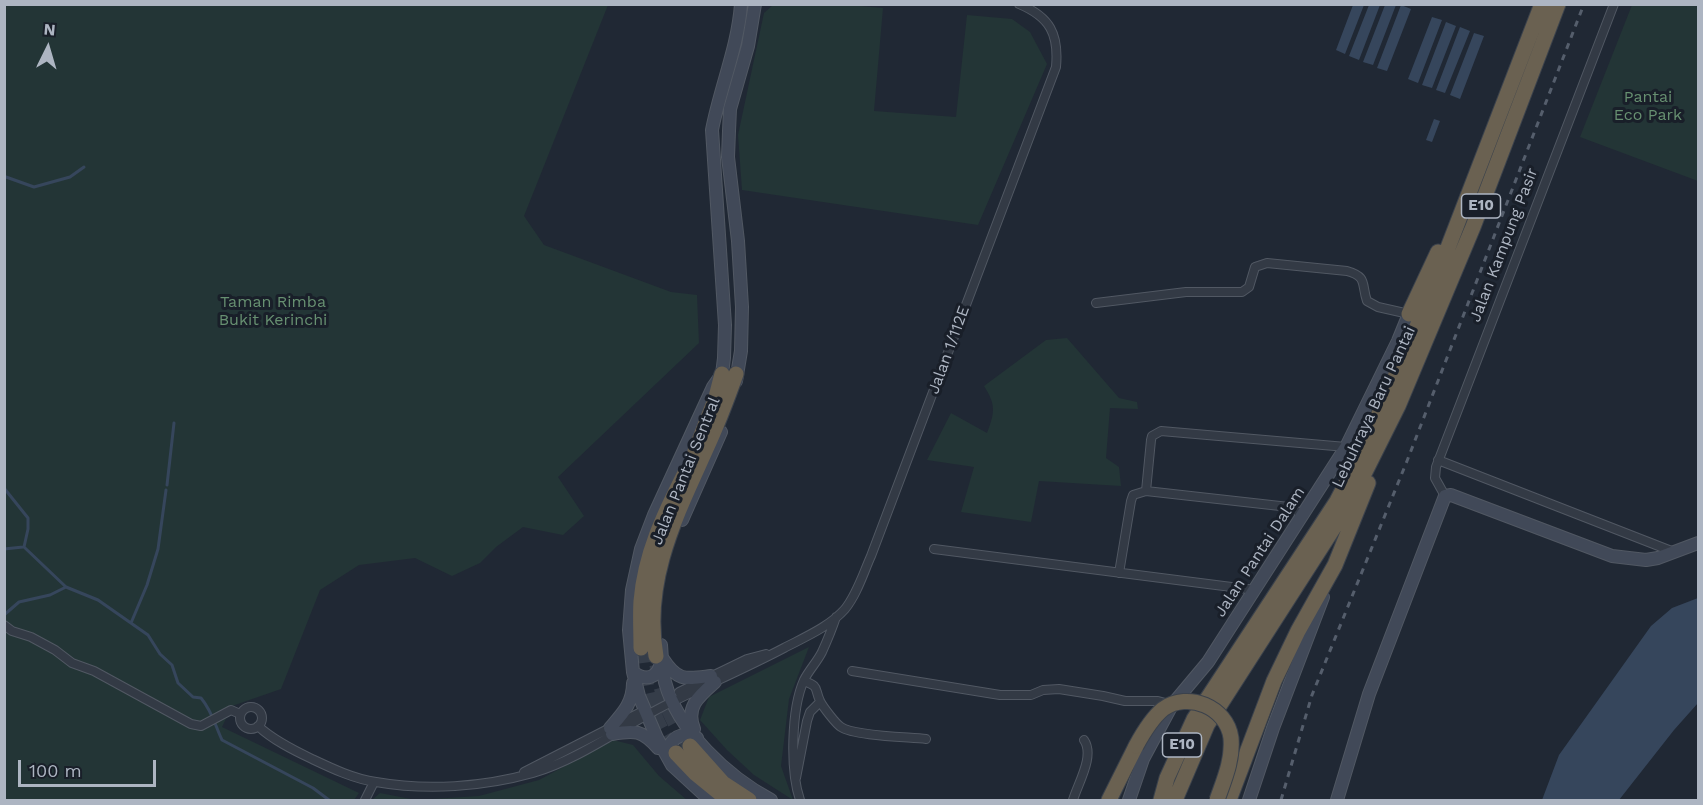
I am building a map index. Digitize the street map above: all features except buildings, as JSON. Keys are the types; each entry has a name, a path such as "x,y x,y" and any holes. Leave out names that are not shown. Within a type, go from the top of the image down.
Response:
{"highway":[{"name":"Lebuhraya Baru Pantai","path":"1161,801 1167,778 1194,718 1336,501 1361,455 1422,315 1542,4"},
{"name":"Lebuhraya Baru Pantai","path":"1175,801 1207,725 1349,504 1398,406 1473,227 1558,4"},
{"path":"1409,314 1453,220 1473,187"},
{"path":"641,648 641,603 646,567 653,543 716,397 729,374"},
{"path":"659,657 652,618 660,562 674,520 712,435 729,374"},
{"path":"1229,801 1274,681 1298,631 1335,565 1367,489 1372,459"},
{"path":"1109,801 1146,728 1163,709 1186,700 1210,708 1229,729 1230,758 1217,801"},
{"path":"694,742 723,783 748,801"},
{"path":"674,759 729,801"}],"main road":[{"name":"Jalan Pantai Sentral","path":"729,374 724,358 725,325 712,130 740,21 741,4"},
{"name":"Jalan Pantai Sentral","path":"710,801 674,759 646,713 633,672 630,620 634,579 641,549 654,515 713,387 729,374 741,351 738,241 728,157 729,131 730,109 748,46 755,4"},
{"path":"753,20 761,4"},
{"path":"712,130 729,131"},
{"path":"720,243 738,241"},
{"name":"Jalan Pantai Dalam","path":"1129,800 1143,759 1172,705 1208,662 1346,447 1409,314"},
{"path":"1337,801 1355,733 1445,496 1451,495 1612,556 1646,560 1698,543"},
{"path":"1249,801 1273,728 1335,565"},
{"path":"633,672 643,678 650,678 660,670 659,657"},
{"path":"659,657 682,678 713,679"},
{"path":"659,657 671,699 694,742"},
{"path":"611,731 630,703 633,694 633,672"},
{"path":"694,742 690,715 692,706 713,679"},
{"path":"611,731 639,732 674,759"},
{"path":"674,759 669,750 670,743 675,738 685,735 720,765 771,801"}],"street":[{"name":"Jalan 1/112E","path":"258,726 266,734 297,752 330,767 374,782 437,787 467,785 516,776 611,731 747,659 783,648 818,630 837,617 851,601 870,556 1056,68 1055,43 1046,20 1019,4"},
{"name":"Jalan Kampung Pasir","path":"1445,496 1435,478 1438,460 1614,4"},
{"path":"1096,303 1186,292 1242,292 1249,288 1255,267 1267,263 1347,271 1356,274 1364,282 1367,301 1378,307 1409,314"},
{"path":"1146,491 1151,440 1152,436 1161,431 1346,447"},
{"path":"1438,460 1674,552"},
{"path":"1119,573 1133,495 1146,491 1289,507 1304,515"},
{"path":"934,549 1255,590"},
{"path":"800,801 795,784 793,746 798,701 804,681 821,653 837,617"},
{"path":"4,625 12,631 55,650 72,663 94,671 178,718 201,726 231,710 240,714"},
{"path":"852,671 1000,694 1031,695 1043,690 1059,689 1125,701 1158,701 1172,705"},
{"path":"804,681 818,689 820,702 836,723 847,730 926,739"},
{"path":"795,784 807,721 810,712 820,702"},
{"path":"247,708 256,709 261,716 258,726 252,729 243,726 240,714 247,708"},
{"path":"1073,801 1088,754 1088,745 1084,740"},
{"path":"365,801 374,782"}],"green space":[{"path":"837,4 883,8 874,111 956,117 967,15 1012,19 1030,32 1047,64 978,225 742,190 738,135 764,13 773,5"},
{"name":"Taman Rimba Bukit Kerinchi","path":"5,5 608,5 524,216 544,245 671,292 697,295 699,343 558,477 584,516 563,535 523,527 496,547 480,563 452,576 415,558 359,565 320,590 281,689 232,706 222,727 359,793 354,800 5,800"},
{"name":"Pantai Eco Park","path":"1632,5 1698,5 1698,181 1580,137"},
{"path":"1067,338 1119,398 1137,402 1138,409 1110,408 1106,458 1119,467 1121,486 1039,481 1031,522 961,512 974,467 927,460 951,413 987,433 993,409 991,398 984,386 1046,340"},
{"path":"809,647 789,699 781,766 793,800 754,775 700,720 709,697"},
{"path":"613,740 633,745 659,776 687,800 416,800 479,796 539,780"},
{"path":"380,793 416,800 372,800"}],"water":[{"path":"1353,5 1364,5 1345,54 1336,50"},
{"path":"1369,5 1380,5 1359,60 1349,56"},
{"path":"1385,5 1396,5 1373,65 1363,62"},
{"path":"1401,5 1411,9 1387,71 1377,68"},
{"path":"1432,17 1442,20 1418,83 1408,79"},
{"path":"1446,22 1456,26 1432,88 1422,85"},
{"path":"1460,27 1470,31 1445,93 1436,90"},
{"path":"1474,33 1484,36 1460,99 1450,95"},
{"path":"1434,119 1440,121 1432,142 1426,140"},
{"path":"1698,598 1698,703 1619,800 1542,800 1559,755 1651,626 1672,608"}],"waterway":[{"path":"4,178 34,187 70,177 84,167"},
{"path":"167,485 174,423"},
{"path":"4,488 28,518 24,547 66,587 98,600 148,635 160,654 172,665 178,683 193,697 201,698 205,703 222,740 313,788 329,800"},
{"path":"131,623 147,585 158,549 166,490"},
{"path":"4,549 23,547"},
{"path":"4,615 19,602 50,595 66,587"}],"tunnel":[{"path":"641,648 651,703 660,727 676,753"},
{"path":"657,665 668,708 690,746"}],"railway":[{"path":"1281,800 1312,695 1407,461 1584,4"}]}
